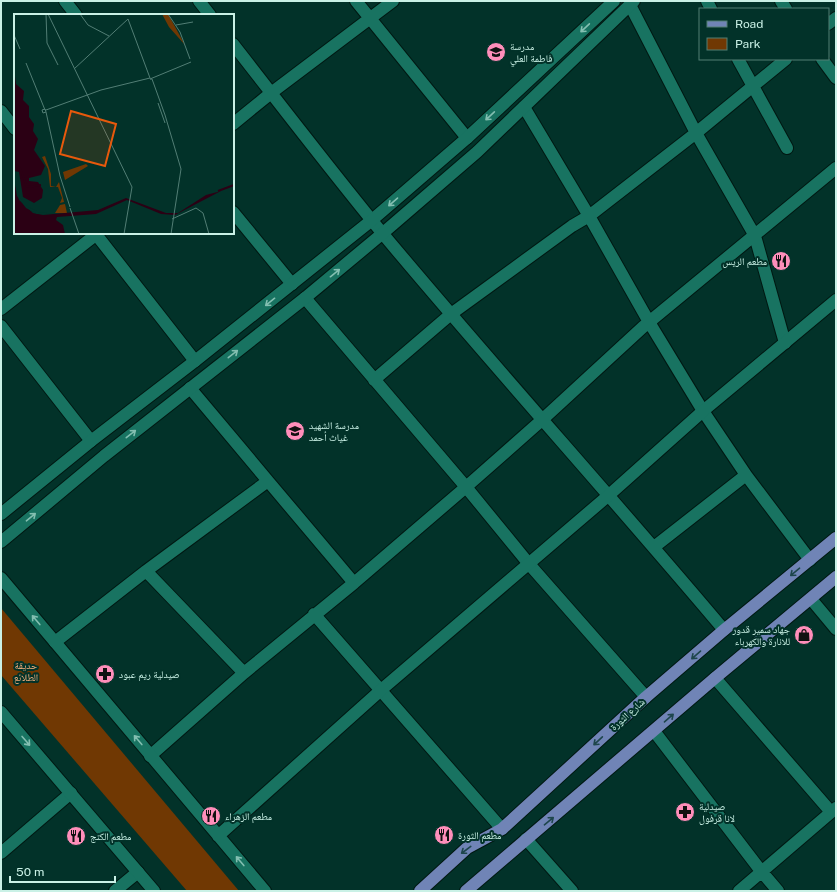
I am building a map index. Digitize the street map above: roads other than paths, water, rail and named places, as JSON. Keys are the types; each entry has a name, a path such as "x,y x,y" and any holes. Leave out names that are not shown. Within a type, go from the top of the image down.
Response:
{"main road":[{"name":"شارع الثورة","path":"420,891 467,848 502,829 646,697 724,630 836,538"},
{"path":"466,891 715,678 836,577"}],"street":[{"path":"65,1 75,14"},
{"path":"199,1 209,14"},
{"path":"356,1 467,138"},
{"path":"234,123 271,93 393,1"},
{"path":"1,514 91,441 195,361 372,220 467,138 614,1"},
{"path":"1,542 104,456 383,234 477,152 632,3 696,133 755,236 785,343"},
{"path":"234,45 383,234 724,630"},
{"path":"739,60 787,148"},
{"path":"374,380 451,314 572,226 589,216 696,133 785,60"},
{"path":"823,60 836,78"},
{"path":"524,107 589,216 649,322 703,411 746,475 810,560"},
{"path":"1,111 14,128"},
{"path":"150,756 244,673 354,582 466,486 543,419 649,322 836,168"},
{"path":"234,213 292,284"},
{"path":"1,310 95,234"},
{"path":"97,234 195,361"},
{"path":"304,298 466,486 529,564 646,697"},
{"path":"218,836 381,690 609,495 703,411 836,300"},
{"path":"1,326 91,441"},
{"path":"190,388 354,582"},
{"path":"654,547 746,475"},
{"path":"55,642 146,571 268,481"},
{"path":"146,571 244,673"},
{"path":"1,578 265,891"},
{"path":"811,599 836,629"},
{"path":"314,614 502,829"},
{"path":"715,678 834,810 739,891"},
{"path":"1,712 154,891"},
{"path":"654,731 778,891"},
{"path":"1,853 71,793"},
{"path":"526,839 572,891"},
{"path":"115,891 138,872"}],"place":[{"name":"مدرسة فاطمة العلي","path":"496,52"},
{"name":"مطعم الريس","path":"781,261"},
{"name":"مدرسة الشهيد غياث أحمد","path":"295,431"},
{"name":"جهاد سمير قدور للانارة والكهرباء","path":"804,635"},
{"name":"صيدلية ريم عبود","path":"105,674"},
{"name":"صيدلية لانا قرفول","path":"685,812"},
{"name":"مطعم الزهراء","path":"211,816"},
{"name":"مطعم الثورة","path":"444,835"},
{"name":"مطعم الكنج","path":"76,836"}],"park label":[{"name":"حديقة الطلائع","path":"26,670"}]}
